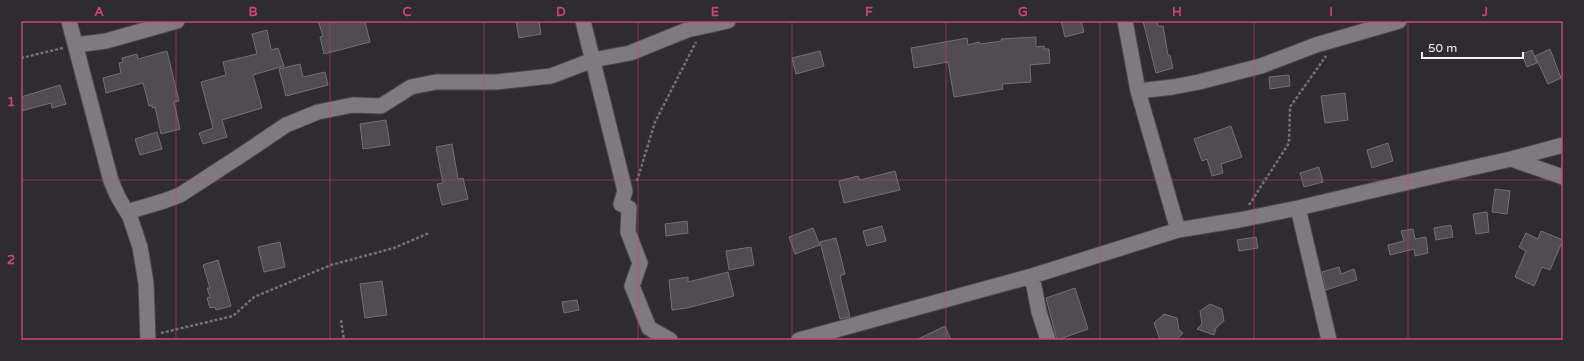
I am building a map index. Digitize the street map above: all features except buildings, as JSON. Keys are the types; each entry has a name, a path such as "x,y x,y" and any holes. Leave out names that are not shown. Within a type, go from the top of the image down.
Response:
{"street":[{"path":"69,21 111,181 136,231 146,283 147,338"},
{"path":"76,45 106,41 176,21"},
{"path":"583,21 625,191 621,204 629,208 628,232 640,263 632,286 649,328 670,340"},
{"path":"127,212 164,201 180,194 286,125 318,112 352,105 381,106 411,88 436,82 496,82 551,76 593,60 630,53 687,30 704,25 728,21"},
{"path":"1125,21 1138,91 1178,230"},
{"path":"1138,91 1199,82 1260,66 1316,45 1399,21"},
{"path":"799,340 853,333 1178,230 1298,208 1511,159 1563,145"},
{"path":"1511,159 1563,177"},
{"path":"1298,208 1329,340"},
{"path":"1032,276 1048,340"}],"path":[{"path":"636,187 655,122 704,25"},
{"path":"1239,220 1289,142 1290,107 1338,39"},
{"path":"21,58 54,49"},
{"path":"147,338 233,316 254,298 331,265 394,248 429,233"},
{"path":"341,320 344,340"}]}
